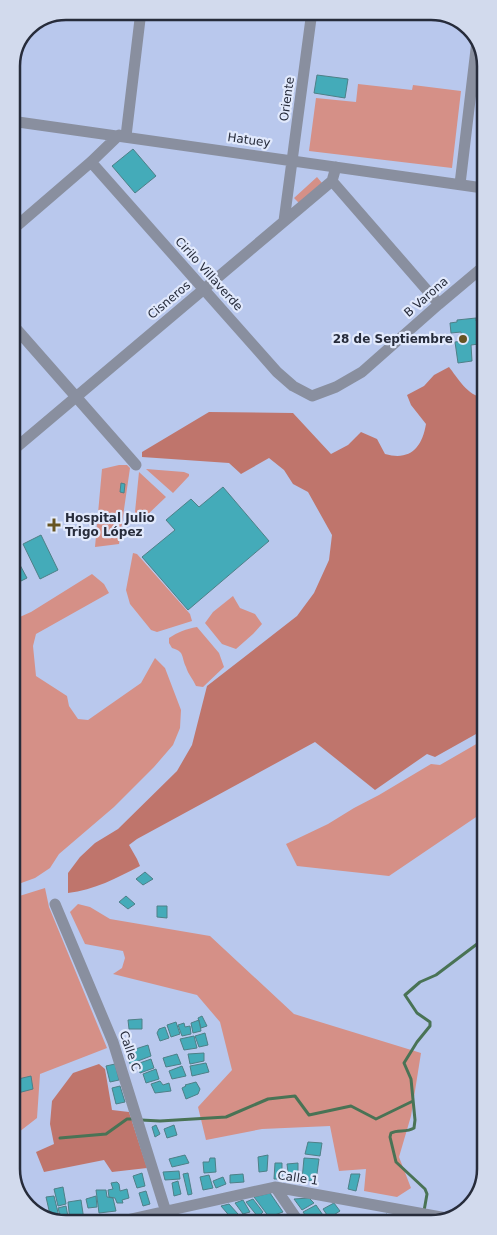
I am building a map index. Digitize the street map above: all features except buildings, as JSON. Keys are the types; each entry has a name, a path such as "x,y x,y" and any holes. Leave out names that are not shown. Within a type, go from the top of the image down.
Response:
{"street":[{"path":"20,223 122,136 140,20"},
{"name":"Oriente","path":"284,221 311,20"},
{"path":"460,184 476,56"},
{"name":"Hatuey","path":"20,122 292,159 477,187"},
{"name":"Cirilo Villaverde","path":"91,162 277,372 293,386 312,396"},
{"path":"336,167 332,181 439,304"},
{"name":"Cisneros","path":"20,444 332,181"},
{"name":"B Varona","path":"312,396 336,387 362,372 477,273"},
{"path":"20,333 136,465"},
{"name":"Calle C","path":"55,904 114,1042 166,1212"},
{"path":"275,1187 294,1215"},
{"name":"Calle 1","path":"161,1215 166,1212 275,1187 431,1215"}],"shaded area":[{"path":"358,84 412,90 413,85 461,91 452,168 309,151 316,98 356,102"},
{"path":"317,177 322,183 299,203 294,198"},
{"path":"449,367 468,391 477,395 477,733 435,757 427,754 375,790 315,742 137,839 129,845 140,866 96,886 68,893 68,873 80,857 95,843 118,829 177,771 192,745 207,686 297,616 314,593 329,560 332,535 308,492 293,484 284,470 269,458 241,474 229,463 142,457 142,452 209,412 293,413 331,454 348,445 361,432 377,439 385,454 401,456 408,454 418,446 426,424 411,405 407,395 424,386 434,375"},
{"path":"127,465 130,468 119,544 95,547 102,469"},
{"path":"146,469 184,472 189,474 189,476 173,493"},
{"path":"139,472 166,497 145,517 138,517 135,512"},
{"path":"133,553 137,554 190,614 192,621 157,632 151,630 130,604 126,590"},
{"path":"92,574 104,584 109,593 36,634 33,646 36,676 67,696 69,706 78,719 88,720 141,683 155,658 165,668 181,710 180,728 173,745 154,767 114,807 59,854 50,868 35,878 20,883 20,617"},
{"path":"233,596 240,608 255,614 262,624 236,649 222,644 205,623 213,612"},
{"path":"197,627 219,653 224,667 203,687 196,686 187,670 181,653 172,648 169,643 169,638 172,636"},
{"path":"477,744 477,816 389,876 297,866 286,844 328,824 431,764 440,765"},
{"path":"45,888 49,907 107,1048 40,1074 37,1118 20,1131 20,896"},
{"path":"78,904 90,907 110,919 210,936 294,1014 421,1053 411,1116 399,1157 411,1188 397,1197 364,1191 366,1169 339,1171 330,1126 262,1129 206,1140 198,1107 232,1070 220,1022 197,995 113,974 122,968 125,958 123,951 85,944 70,912"},
{"path":"99,1064 105,1069 112,1110 129,1112 147,1168 112,1172 104,1160 44,1172 36,1152 54,1144 50,1124 52,1101 73,1073"}],"waterway":[{"path":"424,1211 427,1194 425,1189 396,1162 390,1137 391,1133 414,1128 411,1079 404,1063 430,1026 430,1022 417,1013 405,995 420,982 436,975 477,944"},
{"path":"141,1120 160,1121 226,1117 268,1099 295,1096 309,1115 351,1106 376,1119 413,1101"},
{"path":"60,1138 106,1134 127,1119 134,1119"}],"place":[{"name":"28 de Septiembre","path":"463,339"},
{"name":"Hospital Julio Trigo López","path":"54,525"}]}
